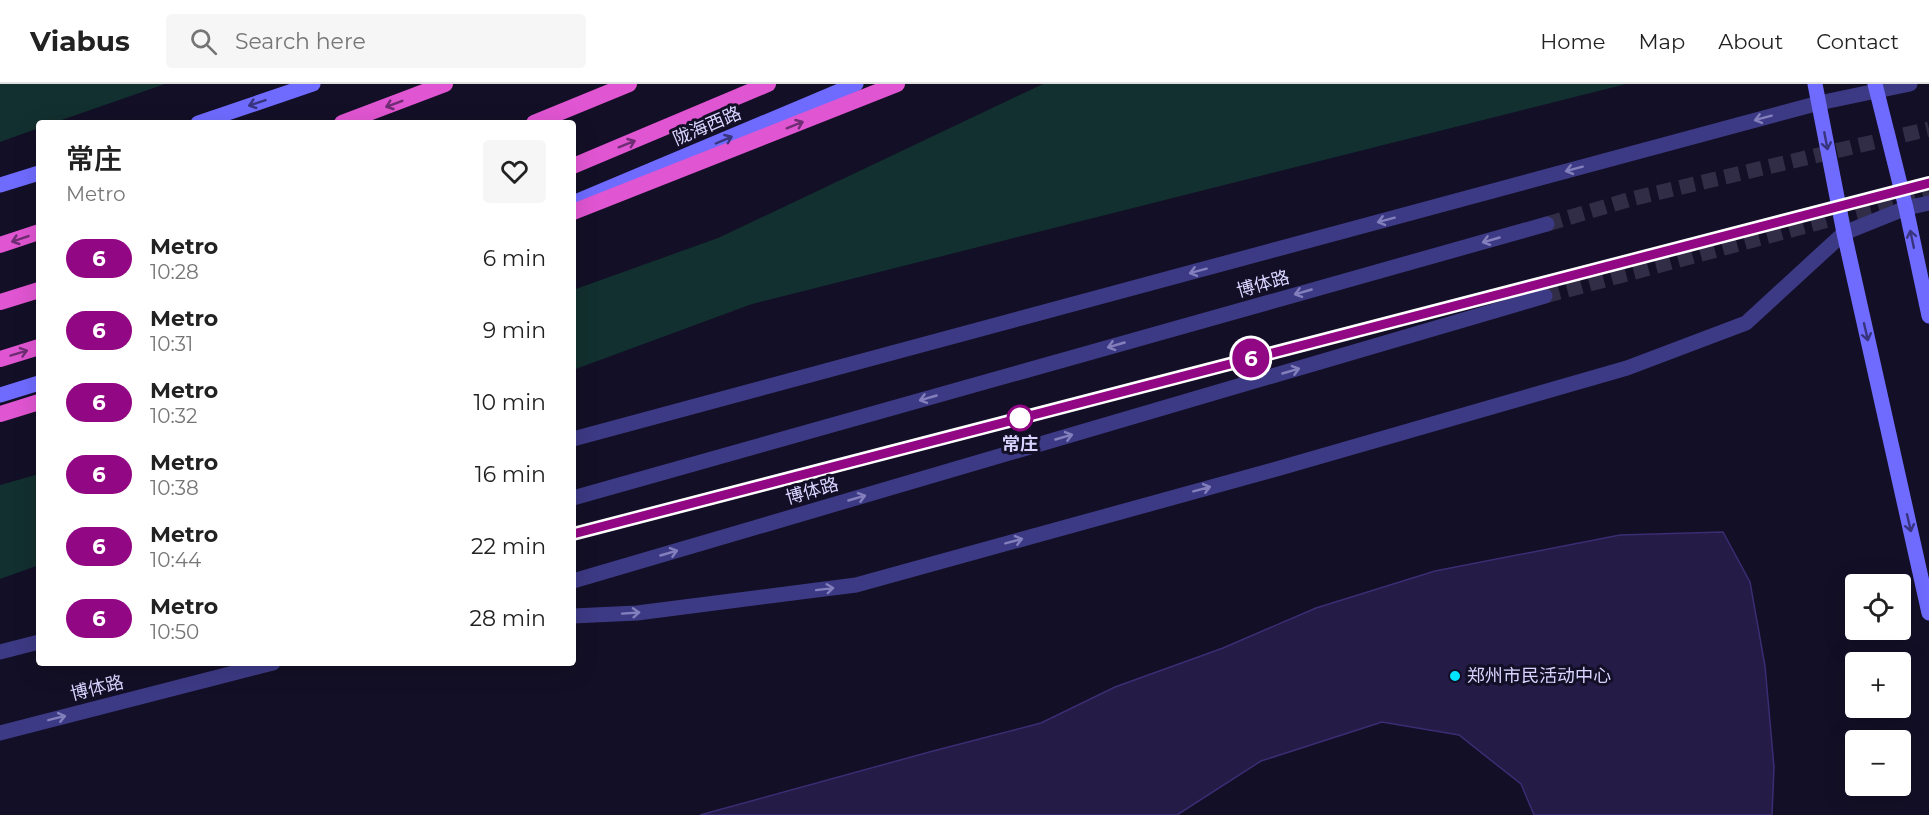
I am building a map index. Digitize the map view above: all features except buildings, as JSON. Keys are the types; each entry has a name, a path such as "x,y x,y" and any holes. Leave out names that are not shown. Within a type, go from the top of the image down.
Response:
{"highway":[{"path":"350,120 445,84"},
{"path":"541,120 629,84"},
{"path":"576,165 768,84"},
{"path":"576,211 897,84"},
{"path":"0,245 36,233"},
{"path":"0,302 36,291"},
{"path":"0,359 36,348"},
{"path":"0,414 36,403"}],"main road":[{"path":"207,120 313,84"},
{"name":"陇海西路","path":"576,202 856,84"},
{"path":"1815,84 1844,233 1929,614"},
{"path":"1876,87 1906,208 1929,316"},
{"path":"0,185 36,174"},
{"path":"0,395 36,384"}],"street":[{"path":"576,438 1876,87 1910,84"},
{"path":"576,616 637,613 856,585 1273,470 1627,368 1746,323 1844,233 1906,208 1929,203"},
{"name":"博体路","path":"576,497 1547,224"},
{"name":"博体路","path":"576,580 1545,296"},
{"path":"0,652 36,643"},
{"name":"博体路","path":"0,733 261,666"}],"green space":[{"path":"0,84 165,84 62,120 36,120 36,129 0,142"},
{"path":"1043,84 1626,84 752,304 576,369 576,289 718,238"},
{"path":"36,475 36,566 0,579 0,485"}],"tunnel":[{"path":"1547,224 1631,199 1929,129"},
{"path":"1545,296 1929,193"}],"metro line":[{"name":"6","path":"576,533 1929,183"}],"place":[{"name":"常庄","path":"1020,418"},
{"name":"郑州市民活动中心","path":"1455,676"}]}
